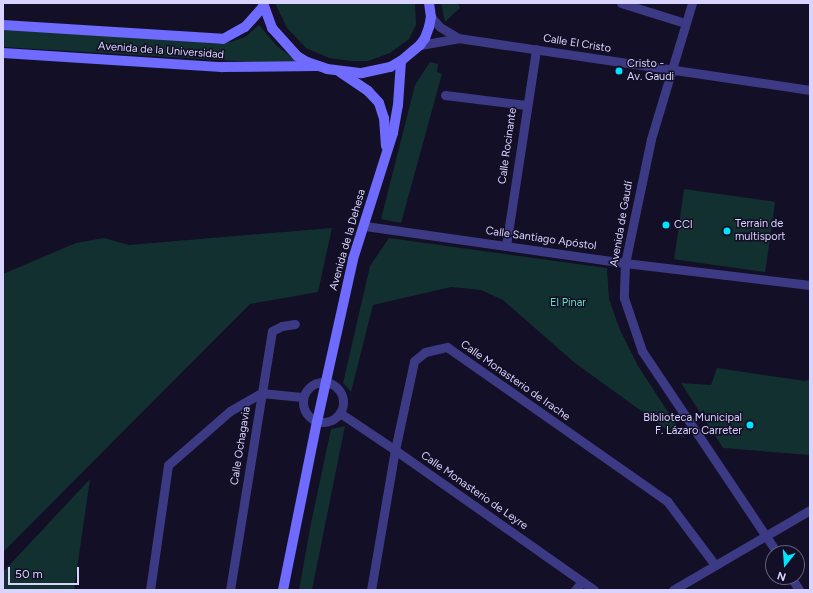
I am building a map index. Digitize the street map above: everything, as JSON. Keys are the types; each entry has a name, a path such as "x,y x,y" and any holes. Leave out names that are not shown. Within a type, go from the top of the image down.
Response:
{"street":[{"path":"263,5 272,28 284,44 297,56 318,66 338,71 362,73 377,71 401,61 420,46 425,38 431,17 429,3"},
{"path":"621,3 685,23"},
{"name":"Avenida de Gaudí","path":"692,3 650,139 625,263 624,298 642,351 772,545"},
{"name":"Avenida de la Universidad","path":"3,25 223,39 245,27 263,5"},
{"name":"Calle El Cristo","path":"431,17 440,27 458,38"},
{"name":"Calle El Cristo","path":"420,46 458,38 810,90"},
{"name":"Calle Rocinante","path":"506,246 526,105 536,49"},
{"name":"Avenida de la Universidad","path":"3,53 222,67 318,66"},
{"name":"Avenida de la Dehesa","path":"283,590 325,382 353,259 365,226 393,133 398,105 401,61"},
{"name":"Avenida de la Dehesa","path":"338,71 368,91 379,103 384,118 386,153"},
{"path":"445,95 526,105"},
{"name":"Calle Santiago Apóstol","path":"365,226 625,263 810,286"},
{"name":"Calle Ochagavia","path":"230,590 272,331 282,326 295,324"},
{"name":"Calle Monasterio de Irache","path":"371,590 395,450 414,361 425,352 447,347 667,502 715,565"},
{"path":"325,382 337,387 343,401 340,413 330,421 317,422 304,410 302,397 308,388 325,382"},
{"path":"150,590 168,465 230,411 261,393 302,397"},
{"name":"Calle Monasterio de Leyre","path":"340,413 594,590"},
{"path":"673,590 810,510"},
{"path":"575,590 582,582"}],"green space":[{"path":"275,3 415,3 416,25 409,39 390,53 368,61 351,61 329,58 306,48 287,28"},
{"path":"441,3 458,3 460,8 445,22"},
{"path":"259,25 277,46 302,65 3,47 3,29 231,42 245,37"},
{"path":"430,62 438,64 437,72 442,74 401,223 381,219 415,85"},
{"name":"Terrain de multisport","path":"684,189 775,202 765,272 674,259"},
{"path":"332,228 318,292 250,304 3,552 3,274 76,243 104,238 129,245"},
{"name":"El Pinar","path":"389,238 607,268 609,299 620,330 638,366 685,438 669,431 575,363 503,300 481,290 451,287 373,305 351,392 343,383 370,266"},
{"path":"717,368 805,381 810,379 810,455 723,448 681,383 711,385"},
{"path":"345,426 312,590 299,590 311,523 331,429"},
{"path":"90,479 74,590 3,590 3,572"}],"place":[{"name":"Cristo - Av. Gaudi","path":"619,71"},
{"name":"CCI","path":"666,225"},
{"name":"Terrain de multisport","path":"727,231"},
{"name":"Biblioteca Municipal F. Lázaro Carreter","path":"750,425"}]}
